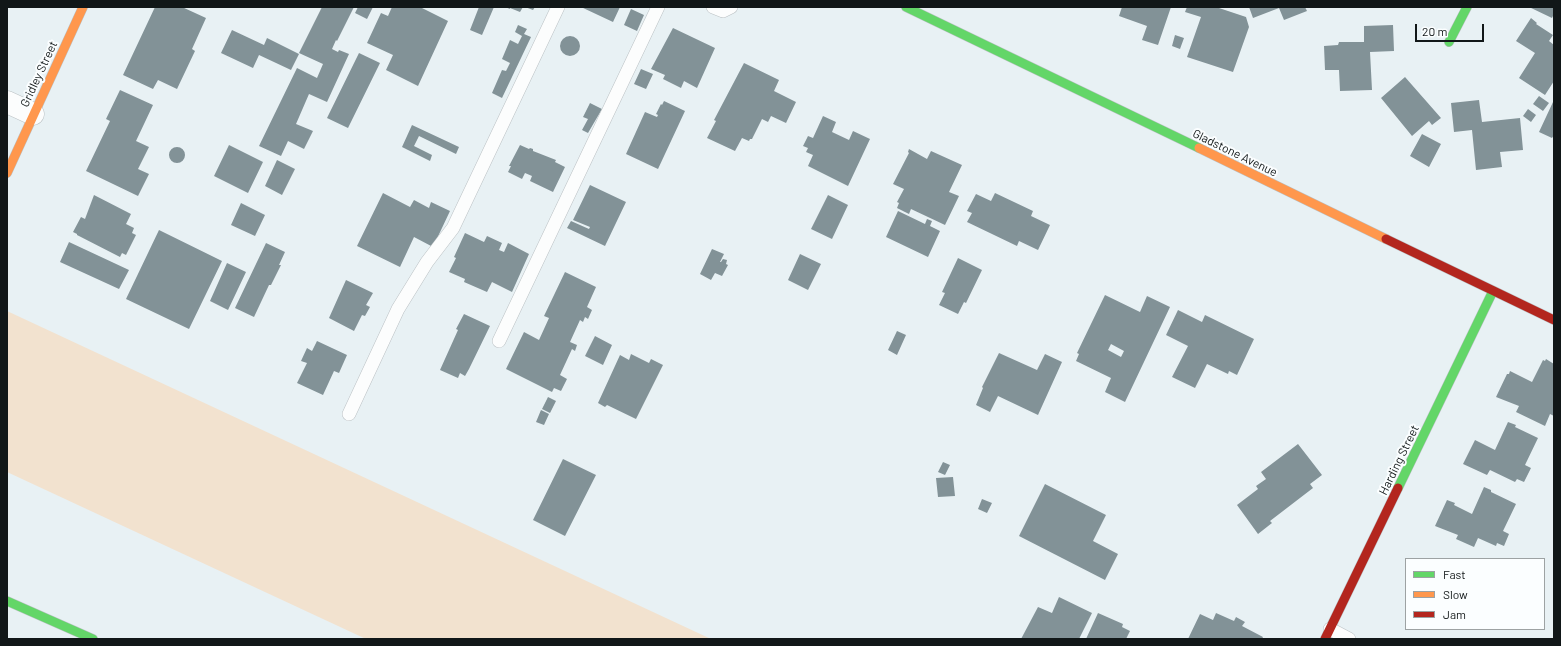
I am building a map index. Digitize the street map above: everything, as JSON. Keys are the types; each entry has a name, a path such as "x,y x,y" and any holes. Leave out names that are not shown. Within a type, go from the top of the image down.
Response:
{"main road":[{"name":"Gridley Street","path":"7,173 83,7"},
{"name":"Gladstone Avenue","path":"906,7 1554,320"},
{"path":"1449,42 1467,7"},
{"name":"Harding Street","path":"1328,634 1493,290"},
{"path":"7,600 93,639"}],"street":[{"path":"7,102 34,114"}],"lane":[{"path":"349,414 398,309 427,262 453,228 558,7"},
{"path":"499,342 658,7"},
{"path":"713,7 723,11 731,7"},
{"path":"1328,634 1349,639"}],"shaded area":[{"path":"7,311 711,639 366,639 7,472"}],"building":[{"path":"155,7 182,7 206,18 192,49 195,51 177,89 158,80 153,89 123,75"},
{"path":"322,7 354,7 332,49 349,54 327,102 309,94 296,124 313,131 304,149 288,141 281,156 259,146 297,68 317,78 323,64 299,53"},
{"path":"358,7 373,7 367,19 355,13"},
{"path":"392,7 420,7 448,21 418,86 386,70 393,55 367,43 381,13 388,16"},
{"path":"479,7 494,7 482,35 470,30"},
{"path":"505,7 523,7 520,12"},
{"path":"525,7 535,7 533,10"},
{"path":"581,7 620,7 613,22"},
{"path":"1122,7 1171,7 1158,45 1142,40 1147,26 1119,16"},
{"path":"1187,7 1216,7 1246,17 1249,27 1233,72 1187,57 1201,17 1185,12"},
{"path":"1249,7 1305,7 1307,11 1284,20 1279,8 1253,18"},
{"path":"1529,7 1554,7 1554,14 1552,18"},
{"path":"631,9 644,15 637,31 624,25"},
{"path":"1531,18 1537,23 1536,24 1553,35 1549,41 1554,45 1554,81 1545,95 1519,78 1535,53 1516,41"},
{"path":"518,25 527,29 524,34 531,37 502,98 492,93 502,70 506,71 510,63 502,59 510,40 518,44 522,36 515,32"},
{"path":"1393,25 1394,51 1370,52 1372,90 1340,91 1339,70 1325,70 1324,46 1338,45 1339,42 1364,42 1364,26"},
{"path":"673,28 715,48 697,88 684,81 681,88 663,79 665,75 651,69"},
{"path":"232,30 264,45 267,38 299,54 291,70 259,55 253,68 221,53"},
{"path":"1175,35 1184,38 1180,49 1172,46"},
{"path":"570,36 577,39 580,46 577,53 570,56 563,53 560,46 563,39"},
{"path":"359,53 380,63 348,128 327,118"},
{"path":"744,63 779,80 774,91 796,102 786,123 771,116 768,122 762,119 752,139 749,141 742,138 735,151 707,138 716,121 714,120"},
{"path":"641,69 653,74 646,89 634,84"},
{"path":"1405,77 1441,118 1432,125 1429,121 1412,136 1381,98"},
{"path":"120,90 153,105 136,141 149,147 138,169 149,174 138,196 86,171 110,121 106,119"},
{"path":"1539,96 1549,103 1543,111 1533,104"},
{"path":"1479,100 1482,122 1520,118 1523,150 1500,152 1502,167 1476,170 1472,130 1454,132 1451,103"},
{"path":"664,101 685,111 658,169 626,154 645,112 657,117 658,115 656,114"},
{"path":"1553,102 1554,135 1552,138 1539,132"},
{"path":"590,103 602,109 588,133 582,130 588,119 583,117"},
{"path":"1528,109 1536,115 1531,122 1523,116"},
{"path":"823,116 836,122 832,132 849,140 853,131 870,139 848,186 808,166 813,155 806,152 808,148 803,146 808,136 813,138"},
{"path":"412,125 459,147 456,154 419,136 414,146 432,155 430,161 402,147"},
{"path":"1422,134 1441,144 1429,167 1410,156"},
{"path":"229,145 263,162 248,193 214,176"},
{"path":"520,145 533,149 533,151 556,160 555,162 565,167 553,192 530,181 532,176 525,173 522,179 508,172 511,166 509,166"},
{"path":"177,147 184,152 185,155 180,162 177,163 170,158 169,155 174,148"},
{"path":"909,149 927,159 931,151 962,165 949,192 959,196 945,225 911,209 909,214 897,208 899,203 897,202 904,189 893,184 909,153"},
{"path":"277,160 295,169 282,195 265,186"},
{"path":"590,185 626,202 605,246 567,228 571,221 589,229 590,227 573,220"},
{"path":"383,193 410,207 414,200 429,208 431,202 450,211 433,247 414,237 400,267 357,246"},
{"path":"995,193 1033,211 1031,216 1050,225 1038,250 1019,241 1017,246 967,222 972,213 967,211 976,194 991,201"},
{"path":"94,195 131,214 126,224 134,228 132,233 136,235 126,255 122,253 120,257 73,232 81,217 85,219"},
{"path":"828,195 848,205 832,239 811,229"},
{"path":"241,203 265,215 255,236 231,225"},
{"path":"898,211 925,224 927,219 932,221 930,226 940,231 928,257 886,237"},
{"path":"159,230 222,261 189,329 126,299"},
{"path":"465,233 484,242 487,236 502,243 499,250 504,252 508,243 529,254 512,292 492,282 487,292 464,282 465,279 449,272"},
{"path":"69,242 129,270 119,289 60,262"},
{"path":"266,243 285,252 279,265 281,265 271,285 269,285 254,317 235,308"},
{"path":"712,249 724,254 720,262 723,259 727,260 726,264 728,265 722,276 715,273 711,280 700,274"},
{"path":"800,254 821,264 808,290 788,280"},
{"path":"958,258 982,270 966,303 964,302 958,314 939,305 945,293 942,292"},
{"path":"227,263 246,272 228,310 210,301"},
{"path":"565,272 596,287 587,307 592,310 588,319 585,317 583,322 580,320 570,342 577,345 575,351 572,349 560,375 567,379 561,391 554,388 552,392 506,369 524,332 539,340 549,318 544,316"},
{"path":"346,280 373,293 366,305 370,307 365,316 362,315 354,331 329,318"},
{"path":"1105,295 1140,312 1147,296 1170,307 1125,402 1105,392 1111,378 1076,361 1079,354 1077,353","holes":["1111,344 1124,351 1121,357 1108,350"]},
{"path":"1178,310 1202,322 1205,315 1254,339 1237,375 1229,371 1228,374 1207,364 1195,388 1172,377 1188,346 1166,335"},
{"path":"464,314 490,326 465,376 460,373 458,378 440,370 458,330 456,329"},
{"path":"897,331 906,335 897,355 888,350"},
{"path":"595,336 612,345 603,365 585,356"},
{"path":"317,341 347,355 339,373 334,371 323,395 297,383 307,363 301,361 307,348 312,351"},
{"path":"999,353 1037,370 1045,354 1062,362 1038,415 998,396 990,412 976,405 983,388 982,387"},
{"path":"631,354 649,363 651,359 663,365 636,419 607,405 605,407 598,403 620,355 629,360"},
{"path":"1546,359 1554,364 1554,416 1550,414 1545,426 1516,412 1519,406 1496,397 1507,374 1509,374 1510,371 1532,382 1543,360 1545,361"},
{"path":"548,397 556,401 550,413 542,409"},
{"path":"541,410 549,414 544,425 536,422"},
{"path":"1508,422 1538,438 1525,465 1531,468 1524,482 1517,479 1515,482 1490,470 1487,475 1463,464 1475,440 1495,450"},
{"path":"1298,444 1322,475 1310,484 1313,488 1270,521 1272,523 1258,534 1237,505 1258,489 1256,486 1266,479 1261,472"},
{"path":"563,459 596,475 565,536 533,520"},
{"path":"943,462 950,465 945,475 938,472"},
{"path":"953,477 955,496 938,497 936,478"},
{"path":"1045,484 1106,515 1093,541 1118,554 1105,580 1019,536"},
{"path":"1484,487 1516,504 1503,531 1509,534 1504,546 1497,543 1496,546 1478,538 1474,547 1456,539 1458,535 1435,526 1447,500 1455,503 1454,505 1472,514"},
{"path":"982,499 992,503 987,513 978,509"},
{"path":"1059,597 1092,613 1079,639 1021,639 1038,607 1052,613"},
{"path":"1098,613 1123,624 1122,627 1130,631 1126,639 1086,639"},
{"path":"1216,613 1234,621 1236,617 1245,622 1242,626 1263,637 1262,639 1188,639 1200,614 1213,620"}],"traffic: fast":[{"path":"906,7 1199,148"},
{"path":"1449,42 1467,7"},
{"path":"1398,488 1493,291"},
{"path":"7,601 93,639"}],"traffic: slow":[{"path":"7,173 83,7"},
{"path":"1199,148 1386,239"}],"traffic: jam":[{"path":"1386,239 1554,320"},
{"path":"1325,639 1398,488"}]}
